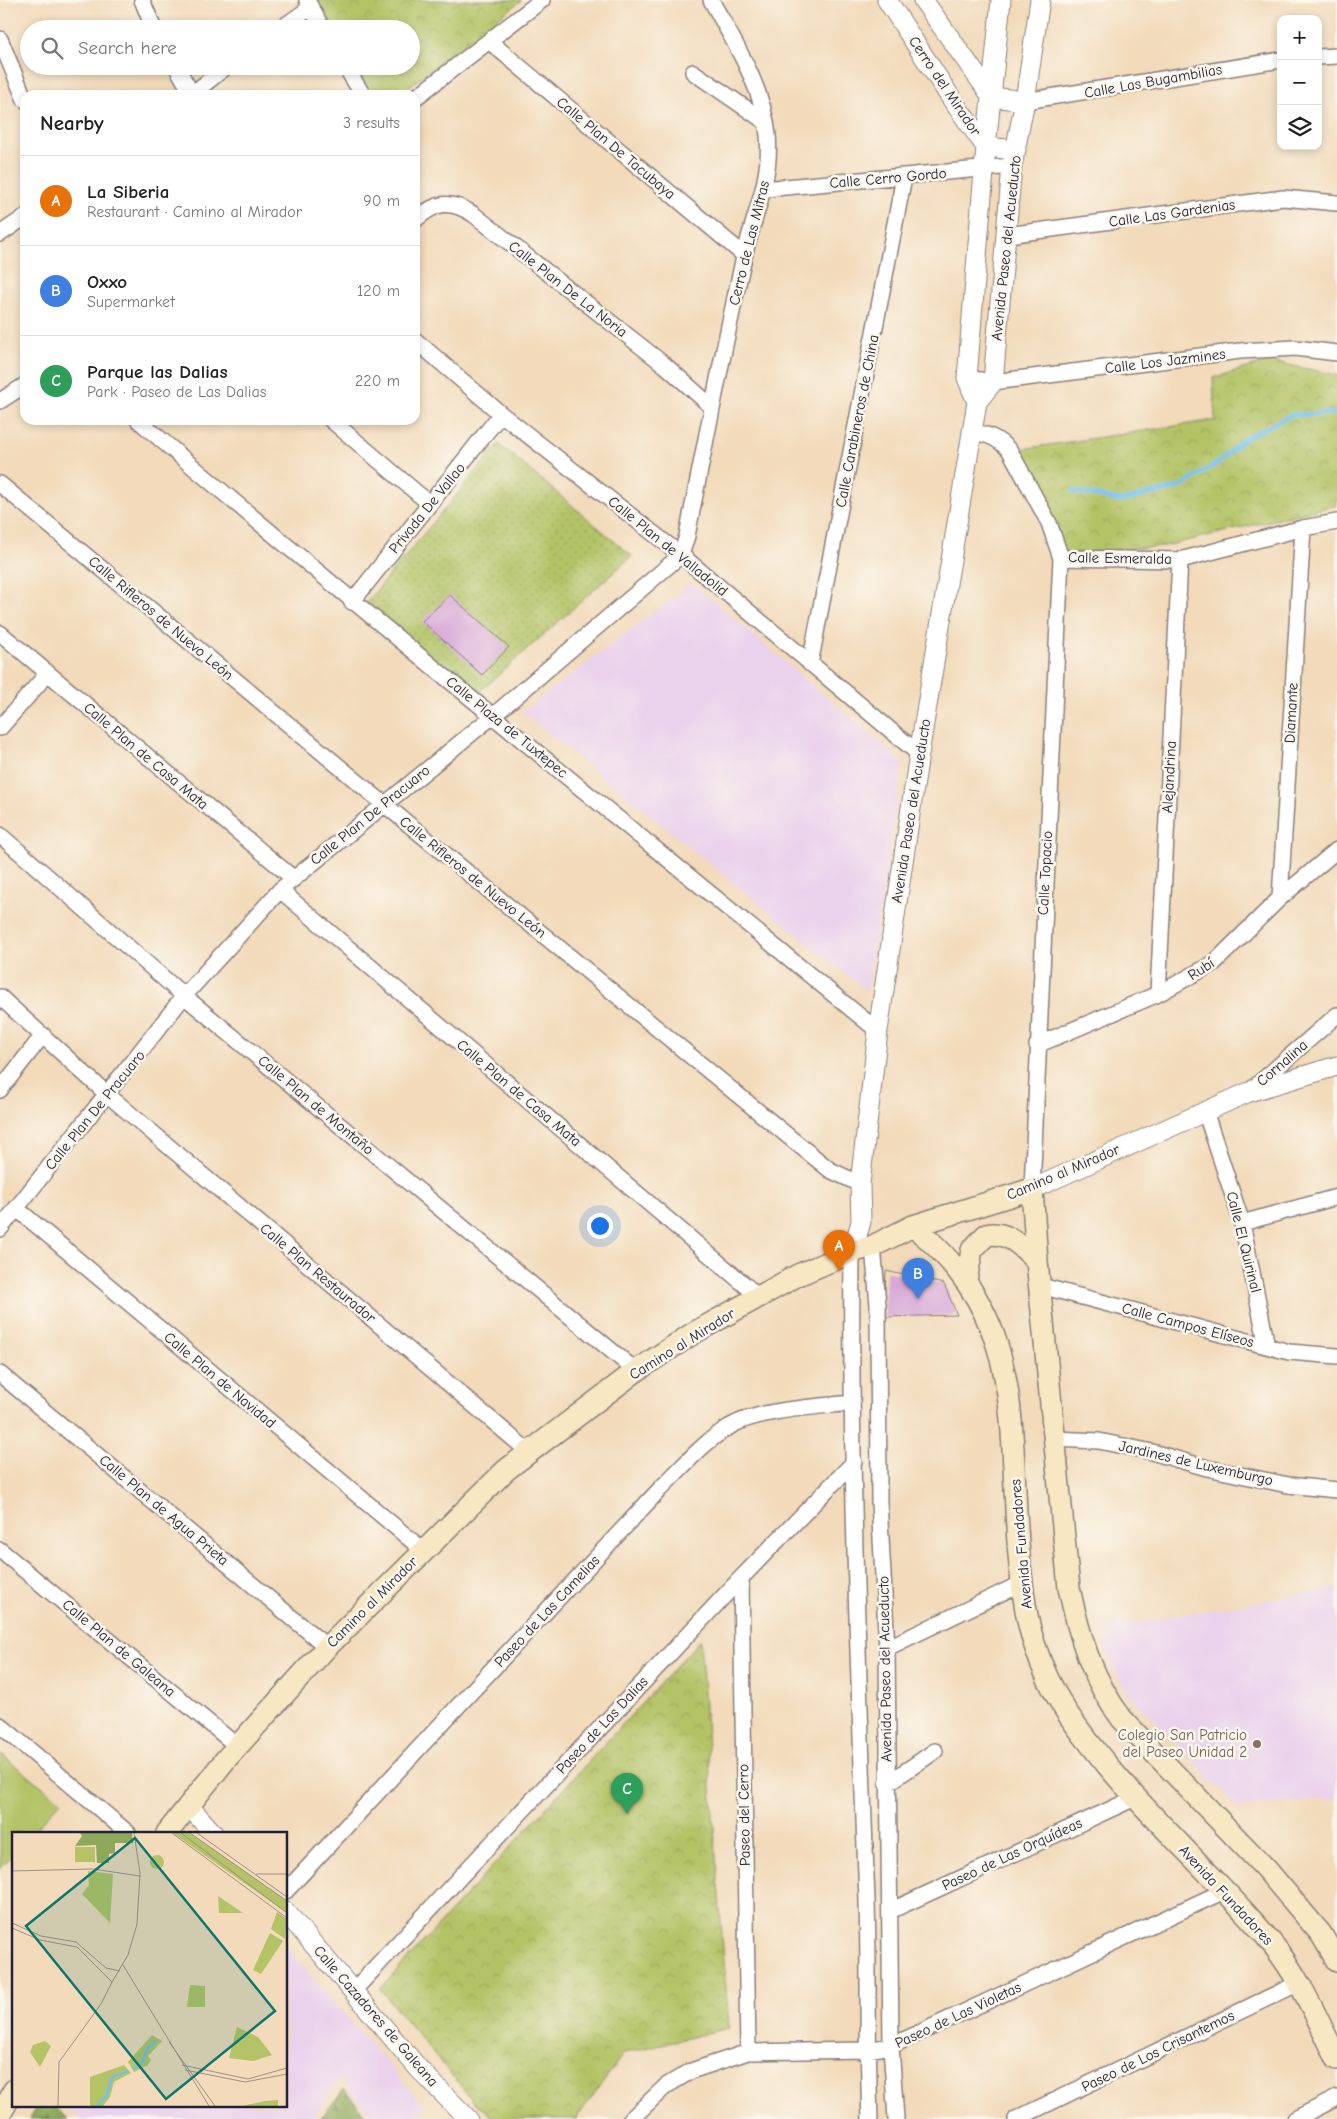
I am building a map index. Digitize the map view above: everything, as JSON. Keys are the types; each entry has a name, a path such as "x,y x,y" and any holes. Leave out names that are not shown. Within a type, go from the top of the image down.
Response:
{"main road":[{"name":"Camino al Mirador","path":"168,1832 237,1746 327,1647 528,1451 636,1371 692,1334 798,1275 852,1252 873,1246 913,1226 1032,1189"},
{"path":"1032,1189 1036,1261 1041,1286 1069,1588 1087,1658 1110,1704 1142,1742 1266,1869 1321,1934 1337,1962"},
{"name":"Avenida Fundadores","path":"913,1226 929,1239 966,1280 987,1316 1004,1370 1013,1439 1022,1583 1034,1646 1059,1704 1135,1798 1224,1890 1272,1944 1299,1983 1337,2059"},
{"path":"966,1280 972,1250 986,1235 1000,1234 1008,1238 1027,1250 1036,1261"},
{"path":"0,2114 12,2093"}],"street":[{"path":"142,0 150,20"},
{"path":"420,94 542,0"},
{"name":"Cerro de Las Mitras","path":"711,0 747,66 766,122 768,138 764,189 744,255 712,407"},
{"name":"Cerro del Mirador","path":"887,0 953,101 986,147 1014,158"},
{"name":"Cerro del Mirador","path":"923,0 992,97"},
{"name":"Avenida Paseo del Acueducto","path":"977,402 967,378 986,147 1002,0"},
{"name":"Avenida Paseo del Acueducto","path":"870,2119 867,2050 867,1906 853,1504 854,1462 851,1403 852,1252 861,1222 860,1184 878,1031 918,754 977,402 993,382 1014,158 1026,102 1040,0"},
{"path":"290,20 309,4 318,20"},
{"path":"0,39 21,90"},
{"name":"Calle Plan De Tacubaya","path":"489,41 744,255"},
{"path":"1322,57 1337,56"},
{"name":"Calle Las Bugambilias","path":"1026,102 1277,61"},
{"path":"693,72 731,100 766,122"},
{"path":"181,75 189,90"},
{"path":"198,90 216,75"},
{"path":"351,75 360,90"},
{"path":"992,97 1026,102"},
{"name":"Calle Cerro Gordo","path":"764,189 984,169 1014,158"},
{"name":"Calle Carabineros de China","path":"810,664 904,177"},
{"name":"Calle Las Gardenias","path":"1007,235 1283,198 1337,203"},
{"name":"Calle Plan De La Noria","path":"420,216 427,210 449,204 460,206 473,214 666,366 712,407"},
{"path":"0,234 20,220"},
{"name":"Calle Plan de Valladolid","path":"420,344 502,414 681,555 918,754"},
{"name":"Calle Los Jazmines","path":"967,378 993,382 1240,351 1295,348 1337,352"},
{"path":"0,401 20,388"},
{"path":"681,555 687,536 712,407"},
{"name":"Privada De Vallao","path":"352,602 502,414"},
{"name":"Calle Plaza de Tuxtepec","path":"144,425 352,602 494,715 878,1031"},
{"path":"337,425 430,504"},
{"name":"Calle Esmeralda","path":"972,432 988,434 1003,443 1010,451 1049,523 1060,558 1180,560 1303,528 1337,522"},
{"name":"Calle Rifleros de Nuevo León","path":"0,484 384,804 830,1170 860,1184"},
{"name":"Diamante","path":"1280,898 1303,528"},
{"name":"Calle Plan De Pracuaro","path":"0,1229 108,1095 184,996 280,890 494,715 681,555"},
{"name":"Calle Topacio","path":"1032,1189 1060,558"},
{"name":"Alejandrina","path":"1158,994 1180,560"},
{"name":"Calle Plan de Casa Mata","path":"0,633 46,674 293,878"},
{"path":"0,728 46,674"},
{"name":"Calle Plan de Montaño","path":"0,835 184,996 636,1371"},
{"name":"Rubí","path":"1037,1045 1158,994 1214,963 1280,898 1337,850"},
{"name":"Calle Plan de Casa Mata","path":"280,890 758,1296"},
{"name":"Calle Plan Restaurador","path":"0,997 108,1095 528,1451"},
{"name":"Cornalina","path":"1249,1092 1337,1015"},
{"path":"0,1090 43,1035"},
{"name":"Camino al Mirador","path":"1032,1189 1249,1092 1337,1066"},
{"name":"Calle El Quirinal","path":"1205,1111 1242,1223 1268,1346"},
{"path":"1242,1223 1337,1198"},
{"name":"Calle Plan de Navidad","path":"16,1208 424,1551"},
{"name":"Avenida Paseo del Acueducto","path":"861,1222 873,1246 878,1305 879,1502 887,1648 891,2046 896,2119"},
{"name":"Calle Campos Elíseos","path":"1041,1286 1288,1352 1337,1356"},
{"name":"Calle Plan de Agua Prieta","path":"0,1374 327,1647"},
{"name":"Paseo de Las Camelias","path":"288,1889 660,1489 705,1446 730,1426 751,1418 851,1403"},
{"name":"Jardines de Luxemburgo","path":"1054,1439 1099,1441 1152,1452 1208,1468 1288,1485 1337,1490"},
{"name":"Paseo de Las Dalias","path":"354,1990 740,1578 854,1462"},
{"path":"853,1504 879,1502"},
{"name":"Calle Plan de Galeana","path":"0,1550 237,1746"},
{"name":"Paseo del Cerro","path":"740,1578 748,2052"},
{"path":"887,1648 1022,1583"},
{"path":"0,1725 127,1832"},
{"path":"887,1784 935,1751"},
{"name":"Paseo de Las Orquídeas","path":"890,1911 1135,1798"},
{"path":"188,1806 212,1832"},
{"name":"Paseo de Las Violetas","path":"632,2119 666,2086 691,2071 748,2052 867,2050 891,2046 1224,1890"},
{"name":"Calle Cazadores de Galeana","path":"288,1914 419,2069 468,2119"},
{"name":"Paseo de Los Crisantemos","path":"1016,2119 1299,1983"},
{"path":"1295,2119 1337,2098"}],"shaded area":[{"path":"692,583 903,762 867,991 522,712"},
{"name":"Colegio San Patricio del Paseo Unidad 2","path":"1337,1588 1337,1798 1238,1808 1124,1689 1104,1647 1108,1627"},
{"path":"288,1949 426,2108 415,2119 375,2119 339,2078 313,2119 247,2119 243,2115 240,2119 80,2119 66,2106 288,2106"}],"green space":[{"path":"312,0 522,0 405,90 364,90 354,75 420,75 420,20 322,20"},
{"path":"1270,361 1337,375 1337,505 1165,546 1057,555 1021,472 1022,449 1215,420 1213,378"},
{"path":"499,444 632,556 476,695 366,603"},
{"path":"700,1640 729,2028 624,2053 576,2119 495,2119 474,2102 380,1989"},
{"path":"0,1754 61,1801 33,1832 12,1832 12,1856 0,1869"},
{"path":"344,2089 369,2119 320,2119"},
{"path":"36,2106 52,2106 68,2119 29,2119"}],"building":[{"path":"450,595 509,647 482,675 422,621"},
{"path":"886,1271 944,1284 957,1315 884,1317"}],"waterway":[{"path":"1073,491 1121,501 1180,487 1219,462 1244,439 1291,415 1337,413"}],"place":[{"name":"La Siberia","path":"839,1271"},
{"name":"Oxxo","path":"918,1299"},
{"name":"Colegio San Patricio del Paseo Unidad 2","path":"1257,1744"},
{"name":"Parque las Dalias","path":"627,1814"}]}
